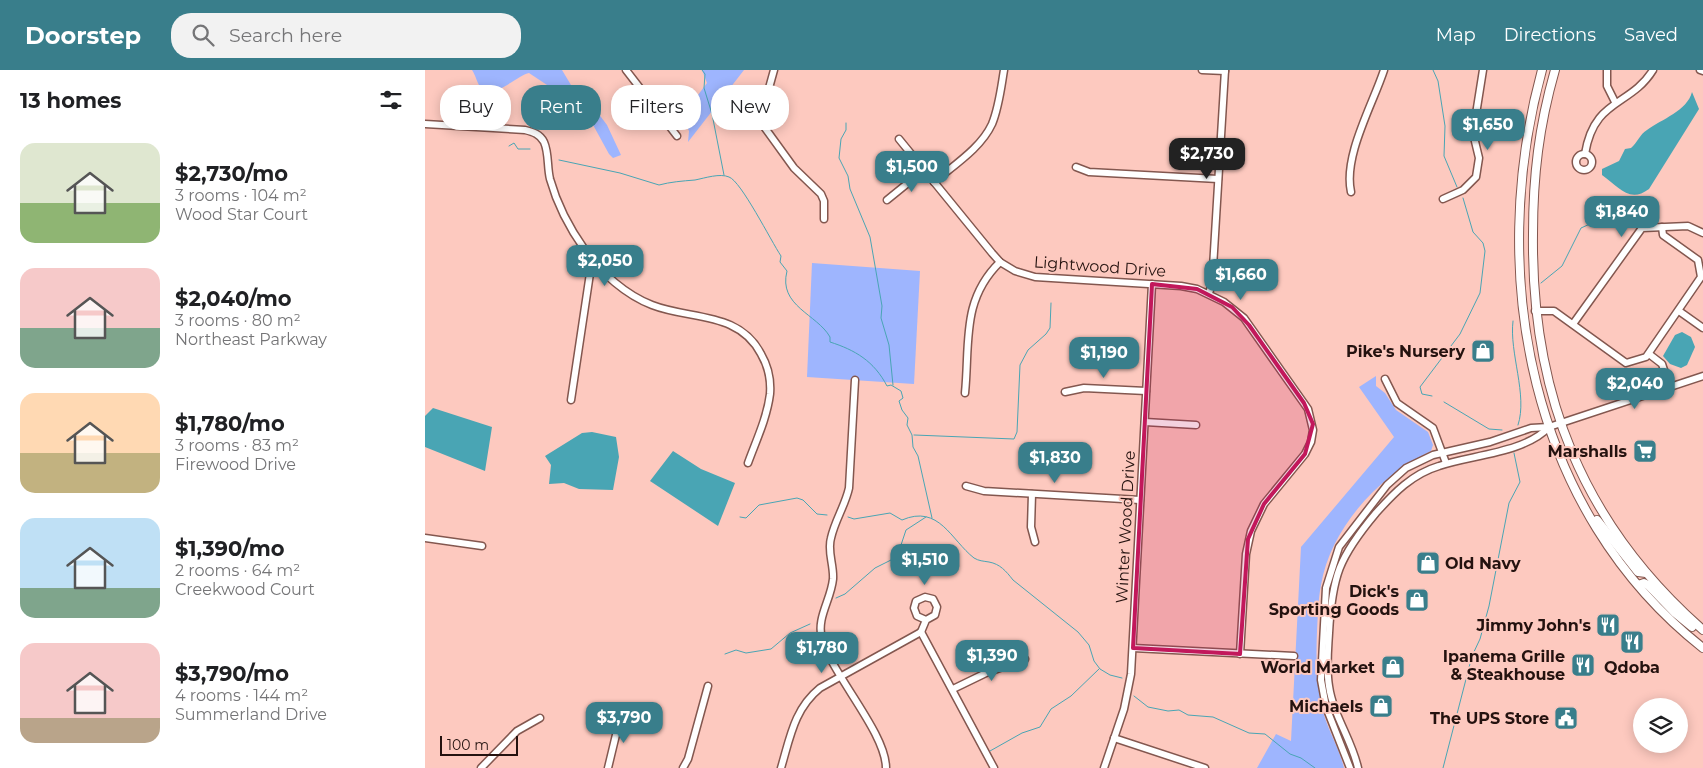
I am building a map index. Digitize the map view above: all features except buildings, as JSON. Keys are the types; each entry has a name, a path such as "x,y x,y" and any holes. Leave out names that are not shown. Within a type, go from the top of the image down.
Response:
{"main road":[{"path":"1542,70 1525,144 1521,182 1520,261 1526,339 1536,388 1565,468 1610,547 1638,585 1666,615 1703,648"},
{"path":"1555,70 1544,108 1533,181 1532,260 1535,311 1543,362 1560,424 1585,482 1616,533 1646,573 1703,631"},
{"path":"1588,511 1601,523 1638,572 1646,573"},
{"path":"1638,585 1644,583 1648,585 1675,613 1693,628 1703,631"}],"street":[{"path":"626,70 677,136"},
{"path":"774,70 764,106 765,128 794,168 821,194 824,201 824,219"},
{"path":"934,182 977,144 988,130 997,108 1004,70"},
{"path":"1202,70 1225,70 1212,284 1209,293"},
{"path":"1351,192 1354,154 1384,70"},
{"path":"1443,199 1463,190 1475,177 1479,158 1473,134 1483,70"},
{"path":"1607,70 1607,86 1615,102"},
{"path":"1585,154 1595,124 1615,102 1634,90 1653,70"},
{"path":"425,124 525,130 538,135 545,145 550,179 564,216 592,260 619,286 645,302 661,308 723,321 741,330 754,342 769,374 770,395 764,420 748,463"},
{"name":"Lightwood Drive","path":"899,139 1000,262 1015,271 1035,277 1189,287 1209,293 1232,307 1249,325 1305,403 1313,424 1311,442 1305,454 1265,504 1248,539 1240,654"},
{"path":"1076,167 1089,172 1218,178"},
{"path":"887,200 924,170"},
{"path":"1573,324 1642,228 1688,226 1703,233"},
{"path":"1535,311 1554,311 1626,363 1646,358 1701,277 1698,260 1663,235 1662,227"},
{"path":"571,400 592,260"},
{"path":"965,393 973,304 980,286 1000,262"},
{"name":"Winter Wood Drive","path":"1105,768 1127,696 1133,648 1152,284"},
{"path":"1679,311 1703,328"},
{"path":"1649,354 1662,364 1670,388"},
{"path":"1350,768 1326,707 1321,680 1326,588 1329,573 1339,547 1387,485 1406,468 1433,455 1490,442 1531,428 1560,424 1703,376"},
{"path":"855,380 849,488 829,542 833,580 821,626 825,646 882,749 886,768"},
{"path":"1385,380 1397,403 1433,428 1446,463"},
{"path":"1065,392 1084,388 1146,391"},
{"path":"1145,422 1196,425"},
{"path":"1359,768 1329,687 1328,657 1331,599 1334,581 1348,549 1391,495 1413,478 1446,463 1508,448 1535,438 1549,427"},
{"path":"966,486 984,491 1141,500"},
{"path":"1032,494 1031,526 1035,542"},
{"path":"425,538 482,546"},
{"path":"781,768 796,716 803,704 820,688 921,632 926,620"},
{"path":"921,632 994,768"},
{"path":"1133,648 1294,656"},
{"path":"953,689 985,673 1025,659"},
{"path":"683,768 688,759 708,686"},
{"path":"608,768 621,714"},
{"path":"481,768 523,726 540,718"},
{"path":"1114,738 1205,768"}],"highlighted area":[{"path":"1152,284 1197,289 1232,307 1249,325 1304,403 1313,424 1305,454 1264,504 1248,539 1240,654 1133,648"}],"shaded area":[{"path":"472,70 562,70 571,85 547,85 529,73 507,85 480,85"},
{"path":"702,70 744,70 732,85 711,85 711,112 701,125 701,91 707,83"},
{"path":"1692,92 1699,109 1649,189 1635,195 1630,194 1624,192 1602,175 1602,169 1619,161 1625,149 1631,148 1645,132 1680,109 1689,99"},
{"path":"601,117 607,125 621,155 613,158 596,130 601,130"},
{"path":"697,130 688,142 689,131"},
{"path":"812,263 920,271 914,384 807,377"},
{"path":"1682,332 1691,337 1695,347 1687,365 1681,368 1670,364 1663,356 1675,335"},
{"path":"1376,376 1376,386 1385,393 1396,410 1428,432 1433,445 1431,451 1393,474 1360,506 1346,524 1326,564 1319,602 1317,676 1323,711 1344,768 1257,768 1276,734 1291,741 1301,547 1394,437 1359,387"},
{"path":"433,408 492,427 485,471 425,447 425,416"},
{"path":"592,432 616,437 619,457 613,490 579,489 564,483 549,484 551,465 545,456 582,433"},
{"path":"673,451 701,469 735,483 718,526 650,481"}],"waterway":[{"path":"702,70 705,74 704,88 712,114 724,175"},
{"path":"1433,70 1438,81 1445,126 1444,156 1457,187"},
{"path":"846,123 846,130 841,139 839,158 848,176 850,189 870,237 882,306 881,318 889,345 893,385"},
{"path":"509,146 514,143 518,149 530,149"},
{"path":"559,160 620,173 659,185 717,176 729,177 734,181 748,200 781,256 780,262 787,271 786,283 788,293 793,301 824,329 830,337 830,342 856,353 870,363 887,386 891,385 901,391 903,398 899,401 902,410 908,418 907,425 912,435 913,447 918,456 932,518"},
{"path":"1432,396 1422,394 1420,387 1460,334 1480,293 1485,251 1483,243 1473,232 1463,198"},
{"path":"1541,283 1562,266 1581,228 1621,210"},
{"path":"914,435 1014,439 1017,432 1020,365 1028,350 1050,328 1051,303"},
{"path":"1513,321 1513,347 1521,401 1518,425"},
{"path":"1444,402 1489,429 1502,430"},
{"path":"1443,768 1472,656 1480,639 1489,606 1509,503 1520,482 1514,453"},
{"path":"740,517 746,518 759,505 797,498 803,500 817,514 827,515"},
{"path":"848,517 854,519 890,513 902,520 915,516 935,520 974,558 1000,566 1013,580 1078,632 1089,645 1094,661 1100,669 1110,675 1122,678"},
{"path":"836,598 845,594 875,568 897,557 906,530 926,517"},
{"path":"725,654 736,650 746,653 771,649 790,633 810,624"},
{"path":"990,751 1022,733 1040,727 1051,709 1071,696 1099,669"},
{"path":"1134,696 1148,707 1168,711 1179,710 1188,715 1213,717 1249,733 1265,734 1290,754 1301,758 1315,768"}],"place":[{"name":"Pike's Nursery","path":"1483,351"},
{"name":"Marshalls","path":"1645,451"},
{"name":"Old Navy","path":"1428,563"},
{"name":"Dick's Sporting Goods","path":"1417,600"},
{"name":"Jimmy John's","path":"1608,625"},
{"name":"Qdoba","path":"1632,642"},
{"name":"Ipanema Grille & Steakhouse","path":"1583,665"},
{"name":"World Market","path":"1393,667"},
{"name":"Michaels","path":"1381,706"},
{"name":"The UPS Store","path":"1566,718"}]}
